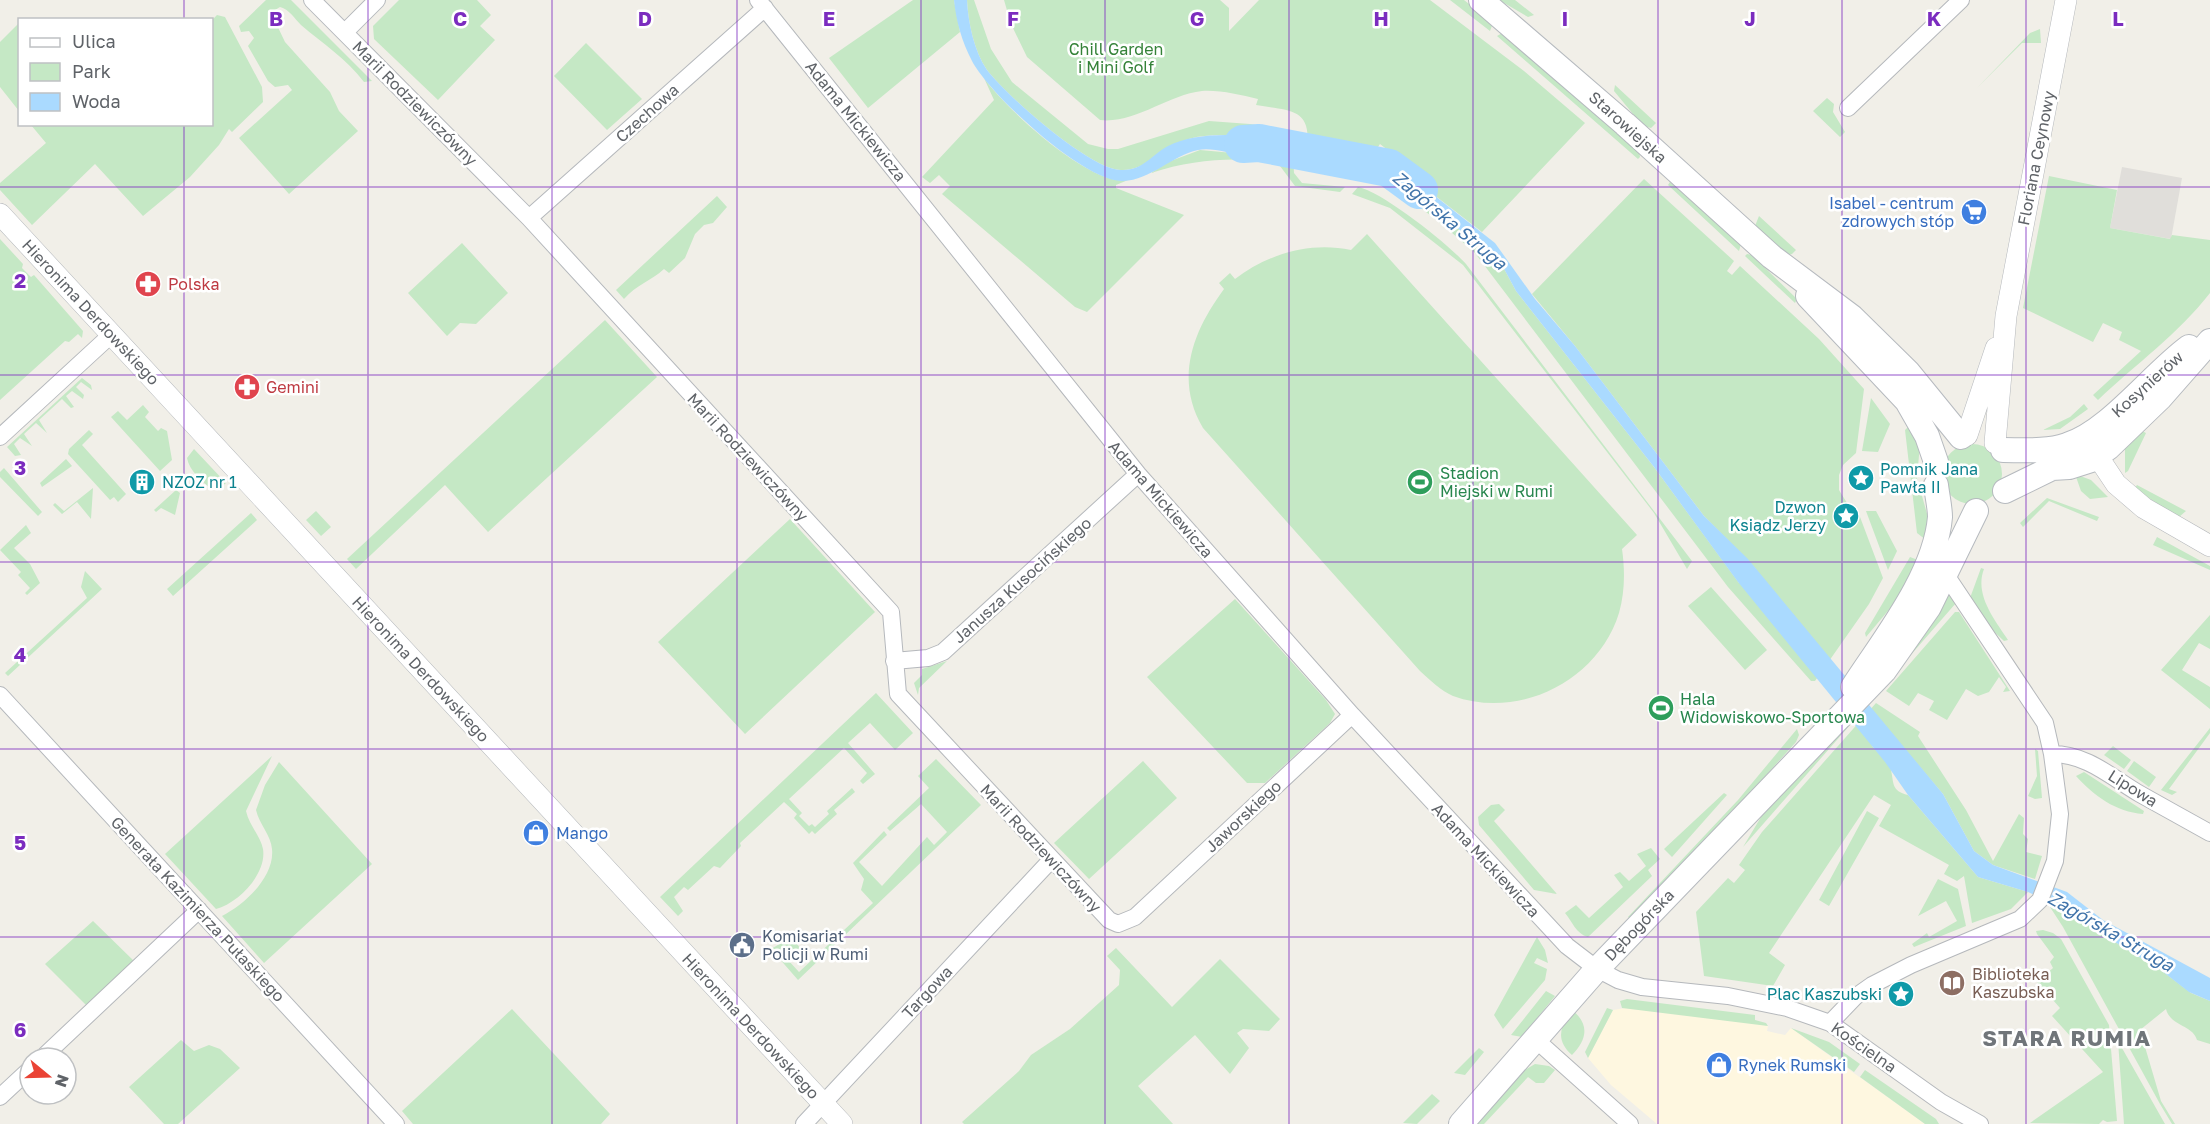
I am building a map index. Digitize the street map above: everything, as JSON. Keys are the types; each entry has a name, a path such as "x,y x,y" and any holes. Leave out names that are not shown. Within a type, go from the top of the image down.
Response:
{"main road":[{"name":"Starowiejska","path":"1481,0 1610,110 1772,257 1907,401 1927,436 1936,473"},
{"name":"Starowiejska","path":"1772,257 1861,325 1933,399 1964,436"},
{"name":"Kosynierów","path":"2091,446 2112,417 2182,352 2210,331"},
{"name":"Kosynierów","path":"2091,446 2160,398 2210,341"},
{"path":"1999,446 2010,470 2005,491 1998,501 1976,510 1964,510 1952,505 1942,496 1936,473 1942,451 1964,436 1986,438 1999,446 2091,446"},
{"path":"2005,491 2052,468 2069,467 2091,446"},
{"name":"Dębogórska","path":"1823,731 1913,592 1933,548 1940,517 1936,473"},
{"name":"Dębogórska","path":"1461,1124 1597,969 1884,670 1929,608 1976,510"}],"street":[{"name":"Marii Rodziewiczówny","path":"312,0 529,218 891,612 898,694 1109,920 1118,924 1135,917"},
{"path":"345,32 377,0"},
{"path":"1848,108 1960,0"},
{"name":"Floriana Ceynowy","path":"1999,446 2006,316 2066,0"},
{"name":"Czechowa","path":"529,218 762,4"},
{"name":"Adama Mickiewicza","path":"762,4 1138,474 1352,715 1557,936 1597,969"},
{"name":"Hieronima Derdowskiego","path":"0,214 842,1124"},
{"name":"Floriana Ceynowy","path":"1964,436 2006,316"},
{"path":"0,437 112,334"},
{"path":"2091,446 2116,484 2144,508 2210,546"},
{"name":"Janusza Kusocińskiego","path":"894,661 928,658 943,652 1138,474"},
{"path":"1830,1023 1855,997 1872,985 1911,965 2020,919 2040,900 2049,883 2058,849 2060,814 2052,754 2045,723 1946,575"},
{"name":"Generała Kazimierza Pułaskiego","path":"0,695 396,1124"},
{"name":"Jaworskiego","path":"1135,917 1352,715"},
{"name":"Lipowa","path":"2052,754 2069,754 2095,764 2210,833"},
{"name":"Targowa","path":"804,1124 1051,860"},
{"path":"55,1046 199,910"},
{"name":"Kościelna","path":"1597,969 1618,980 1642,987 1728,996 1784,1008 1830,1023 1941,1102 1980,1124"},
{"path":"1535,1039 1630,1124"},
{"path":"0,1097 18,1080"}],"shaded area":[{"path":"2122,167 2182,178 2171,239 2110,228"},
{"name":"Rynek Rumski","path":"1625,1008 1754,1023 1768,1026 1767,1031 1785,1035 1791,1028 1925,1124 1657,1124 1611,1085 1588,1058 1613,1010"}],"green space":[{"path":"266,0 291,0 372,81 364,82 342,58 301,25 287,10 280,7 275,10 274,19 285,42 330,92 339,111 358,131 289,194 239,138 292,90 288,85 275,87 268,81 248,46 254,38 249,31 241,32 239,26"},
{"path":"399,0 477,0 491,15 480,26 495,40 438,100 374,39 373,26"},
{"path":"913,0 954,0 960,32 868,108 829,58"},
{"path":"967,0 974,0 991,49 1012,82 1088,144 1118,149 1209,121 1250,124 1291,131 1295,136 1294,146 1256,138 1211,135 1186,140 1138,167 1121,170 1107,167 1070,145 1030,113 987,70 972,36"},
{"name":"Chill Garden i Mini Golf","path":"1004,0 1220,0 1229,8 1229,31 1259,0 1430,0 1524,71 1585,123 1482,232 1398,167 1380,160 1389,151 1380,144 1370,159 1307,148 1308,135 1302,118 1288,110 1256,105 1258,99 1223,92 1202,91 1176,98 1126,118 1100,120 1027,57 1011,24"},
{"path":"1450,0 1464,0 1493,23 1490,31"},
{"path":"1499,0 1515,0 1534,15 1528,17"},
{"path":"217,15 225,17 262,87 263,102 232,132 229,129 219,145 190,177 143,216 95,164 32,225 0,190 0,183 46,143 32,126 213,126 213,19"},
{"path":"18,24 18,110 0,87 0,42"},
{"path":"2040,29 2041,43 2022,43 1977,88 2030,33"},
{"path":"1504,32 1639,152 1640,157 1638,159 1497,36"},
{"path":"586,43 642,99 607,130 554,76"},
{"path":"984,78 1010,108 1071,159 1112,179 1128,180 1116,185 1116,188 1184,215 1087,312 1075,307 942,194 950,186 939,175 930,183 922,177 994,100"},
{"path":"1615,85 1656,123 1651,128 1643,126 1614,91"},
{"path":"1827,98 1834,104 1833,112 1845,132 1840,137 1813,111"},
{"path":"1200,150 1244,154 1262,150 1293,156 1294,173 1302,183 1345,187 1340,192 1295,186 1277,162 1261,160 1198,162 1151,173 1168,162"},
{"path":"1372,169 1395,176 1502,265 1516,291 1654,467 1739,583 1756,569 1704,516 1575,346 1532,294 1644,179 1734,261 1727,271 1732,275 1740,266 1819,339 1864,389 1856,453 1843,465 1839,475 1839,490 1847,503 1857,509 1883,578 1869,604 1815,681 1811,681 1728,587 1475,253 1408,199 1379,181 1367,177"},
{"path":"2049,176 2117,190 2110,228 2170,239 2172,235 2210,240 2210,293 2171,335 2098,400 2093,395 2141,351 2119,340 2122,332 2103,323 2093,342 2023,308"},
{"path":"1670,182 1741,244 1739,251 1668,185"},
{"path":"1358,187 1383,198 1398,208 1431,232 1466,264 1692,561 1687,569 1654,513 1463,265 1390,208 1352,194"},
{"path":"717,196 727,207 713,223 704,225 695,234 685,258 669,273 664,269 624,299 616,290"},
{"path":"1759,216 1796,250 1792,254 1788,255 1755,226"},
{"name":"Stadion Miejski w Rumi","path":"1367,234 1637,535 1622,549 1624,573 1622,597 1619,613 1609,637 1593,658 1575,675 1553,689 1529,698 1504,703 1478,702 1453,696 1432,682 1203,428 1194,410 1189,374 1191,356 1204,322 1224,289 1219,283 1230,273 1235,279 1275,256 1290,252 1320,247 1351,250"},
{"path":"0,239 23,264 22,268 31,277 34,275 83,331 82,338 78,334 69,342 65,341 0,400"},
{"path":"462,243 508,293 476,324 460,323 447,336 408,293"},
{"path":"1752,255 1797,299 1795,303 1745,256"},
{"path":"605,320 657,377 488,532 445,485 356,569 347,559"},
{"path":"82,378 91,385 92,390 81,382 76,387 84,395 83,399 72,391 66,396 74,407 71,408 62,399 39,420 47,433 36,423 24,434 32,446 20,438 14,444 21,455 15,456 7,447"},
{"path":"1871,398 1890,424 1878,452 1862,451"},
{"path":"2084,404 2088,409 2060,429 2043,430 2070,417"},
{"path":"143,405 149,412 145,417 158,431 161,428 167,431 172,460 160,471 111,417 118,411 127,420"},
{"path":"1908,427 1920,444 1917,478 1929,521 1926,540 1917,533 1905,430"},
{"path":"2136,428 2146,433 2125,473 2125,448"},
{"path":"89,430 93,434 82,445 126,494 118,502 114,497 110,500 68,454 69,449"},
{"path":"1966,444 1978,444 1989,449 1997,457 2002,474 2000,486 1989,499 1978,504 1966,504 1955,499 1947,491 1942,480 1942,468 1947,457 1955,449"},
{"path":"194,449 226,483 219,489 212,489 208,486 190,467 187,458"},
{"path":"66,459 72,466 42,487 40,483"},
{"path":"4,468 42,512 38,516 0,477 0,472"},
{"path":"2075,474 2091,480 2108,497 2090,499 2081,491"},
{"path":"2137,485 2186,511 2179,517 2134,489"},
{"path":"93,488 91,519 77,502 62,514 53,505 55,503 64,511"},
{"path":"176,490 180,493 175,515 161,508 156,512 154,510"},
{"path":"2047,498 2099,517 2097,521 2049,501 2023,527 2020,523"},
{"path":"316,511 331,527 321,536 306,520"},
{"path":"1866,511 1876,511 1897,551 1888,570"},
{"path":"251,513 257,520 173,596 167,589"},
{"path":"790,519 875,612 745,734 658,642"},
{"path":"26,525 31,533 14,548 30,564 40,583 27,595 25,593 30,588 18,575 21,572 0,550"},
{"path":"2157,537 2210,566 2210,570 2153,545"},
{"path":"1910,557 1918,560 1903,593 1866,637 1865,633"},
{"path":"1981,568 1984,569 1982,588 1987,607 2008,640 2004,641 1988,626 1970,598"},
{"path":"85,571 102,589 8,676 5,673 87,598 81,587"},
{"path":"1711,587 1767,650 1745,670 1688,606"},
{"path":"1948,594 1956,603 1882,688"},
{"path":"1235,599 1326,700 1335,714 1330,723 1265,783 1247,783 1147,677"},
{"path":"1955,612 1959,612 2010,691 2003,692 2006,687 1999,677 1989,692 1978,696 1966,689 1947,720 1929,710 1934,701 1918,693 1909,706 1886,691"},
{"path":"2210,615 2210,649 2199,643 2182,670 2210,687 2210,709 2161,670"},
{"path":"947,661 919,688 918,695 914,683 922,675 922,669"},
{"path":"876,693 913,733 895,750 870,723 848,743 875,774 863,784 860,781 867,773 844,748 789,799 802,813 799,816 809,826 812,824 815,827 829,814 827,811 852,788 855,792 834,810 837,814 815,834 812,831 809,834 794,818 797,814 784,802 740,843 741,846 720,868 714,866 688,890 684,887 674,897 683,911 678,916 660,897"},
{"path":"1872,700 1743,847 1767,807"},
{"path":"1876,703 1920,732 1918,736 1966,810 1993,861 2019,814 2024,818 2023,834 2028,839 2026,852 2042,856 2035,879 1993,865 1974,851 1943,794 1890,732 1872,746 1890,767 1896,789 1908,795 1978,877 2028,892 2011,909 1972,923 1964,876 1957,881 1944,874 1949,865 1879,826 1891,805 1874,795 1769,953 1785,965 1773,986 1704,976 1696,912 1728,878 1734,883 1745,870 1739,865 1762,832"},
{"path":"2210,728 2210,733 2169,789 2177,792 2172,795 2161,790"},
{"path":"1797,729 1799,735 1796,742 1706,842 1630,919 1628,917 1738,800"},
{"path":"2113,746 2131,760 2124,769 2104,755"},
{"path":"2035,749 2038,751 2042,798 2035,799 2028,796 2037,776"},
{"path":"272,756 246,811 263,849 260,868 256,877 242,894 216,909 165,854"},
{"path":"936,759 981,805 798,980 771,949 783,942 797,944 800,948 788,960 799,972 873,903 861,890 864,879 853,863 884,831 887,835 859,862 882,886 927,837 934,845 947,832 921,804 890,831 887,828 929,788 918,776"},
{"path":"1143,761 1177,798 1089,879 1054,843"},
{"path":"2134,761 2156,777 2149,787 2127,771"},
{"path":"279,762 372,864 264,963 222,916 240,905 256,889 269,870 272,859 271,844 256,810 265,785"},
{"path":"2084,772 2144,811 2143,814 2133,813 2106,802 2076,776"},
{"path":"1724,793 1727,795 1672,857 1664,849"},
{"path":"1499,804 1505,810 1494,821 1557,894 1534,890 1479,825 1478,817 1491,805"},
{"path":"1867,811 1879,818 1829,906 1819,900"},
{"path":"1651,848 1660,859 1648,870 1652,876 1588,937 1580,933 1565,913 1576,905 1589,918 1623,887 1614,875 1620,872 1629,881 1646,866 1637,854"},
{"path":"1938,879 1958,889 1966,926 1914,947 1912,944 1927,933 1929,937 1957,921 1946,901 1918,916"},
{"path":"2052,903 2162,971 2191,993 2210,1001 2210,1044 2197,1040 2191,1031 2168,1015 2166,1009 2140,1030 2161,1101 2175,1124 2172,1124 2160,1104 2050,907"},
{"path":"93,921 135,962 87,1006 45,964"},
{"path":"2043,930 2061,939 2109,1025 2117,1121 2103,1120 2099,1124 2030,1123 2103,1072 2052,1016 2060,1008 2037,982 2053,968 2050,962 2054,957 2036,931"},
{"path":"1537,937 1545,950 1548,963 1537,958 1534,963 1547,969 1545,980 1503,1029 1494,1015"},
{"path":"1116,948 1172,1007 1220,959 1280,1019 1269,1031 1243,1029 1237,1033 1249,1048 1230,1074 1195,1035 1138,1086 1173,1124 964,1124 962,1122 1019,1071 1031,1055 1070,1029 1119,985 1120,970 1107,956"},
{"path":"1546,991 1555,996 1522,1037 1511,1035"},
{"path":"1627,999 1755,1015 1755,1020 1766,1023 1768,1026 1622,1008 1620,1001"},
{"path":"1607,1008 1613,1010 1588,1058 1585,1052"},
{"path":"512,1009 610,1114 601,1124 413,1124 402,1111"},
{"path":"1572,1010 1582,1021 1584,1032 1581,1044 1572,1055 1563,1044 1561,1033"},
{"path":"1791,1028 1829,1042 1860,1064 1854,1072"},
{"path":"181,1040 194,1051 209,1045 220,1049 240,1068 178,1124 164,1124 129,1087"},
{"path":"2118,1041 2165,1124 2124,1124"},
{"path":"1479,1048 1484,1052 1465,1075 1454,1073"},
{"path":"1535,1064 1549,1066 1555,1070 1544,1083 1536,1083 1528,1077 1484,1124 1474,1124 1523,1071"},
{"path":"1865,1070 1936,1119 1939,1124 1925,1124 1860,1077"},
{"path":"1432,1094 1440,1101 1417,1124 1403,1123"}],"water":[{"path":"954,0 967,0 975,45 982,62 997,81 1030,113 1070,145 1107,167 1129,170 1146,162 1168,146 1197,137 1214,135 1248,136 1280,142 1294,146 1293,156 1266,150 1244,154 1204,149 1188,153 1133,180 1106,178 1063,153 997,94 968,54 956,16"},
{"path":"1307,148 1370,159 1363,167 1306,158"},
{"path":"1380,160 1398,167 1495,243 1535,299 1575,346 1704,516 1748,559 1943,794 1974,851 1993,865 2067,892 2103,920 2210,978 2210,1001 2189,992 2162,971 2052,903 2028,892 1978,877 1908,795 1885,762 1738,582 1654,467 1516,291 1502,265 1395,176 1372,169"}],"waterway":[{"name":"Zagórska Struga","path":"1243,144 1259,143 1389,168 1419,190"}],"place":[{"name":"Isabel - centrum zdrowych stóp","path":"1974,212"},
{"name":"Polska","path":"148,284"},
{"name":"Gemini","path":"247,387"},
{"name":"Pomnik Jana Pawła II","path":"1861,478"},
{"name":"NZOZ nr 1","path":"142,482"},
{"name":"Stadion Miejski w Rumi","path":"1420,482"},
{"name":"Dzwon Ksiądz Jerzy","path":"1846,516"},
{"name":"Hala Widowiskowo-Sportowa","path":"1661,708"},
{"name":"Mango","path":"536,833"},
{"name":"Komisariat Policji w Rumi","path":"742,945"},
{"name":"Biblioteka Kaszubska","path":"1952,983"},
{"name":"Plac Kaszubski","path":"1901,994"},
{"name":"Rynek Rumski","path":"1719,1065"}],"district":[{"name":"STARA RUMIA","path":"2067,1037"}]}
